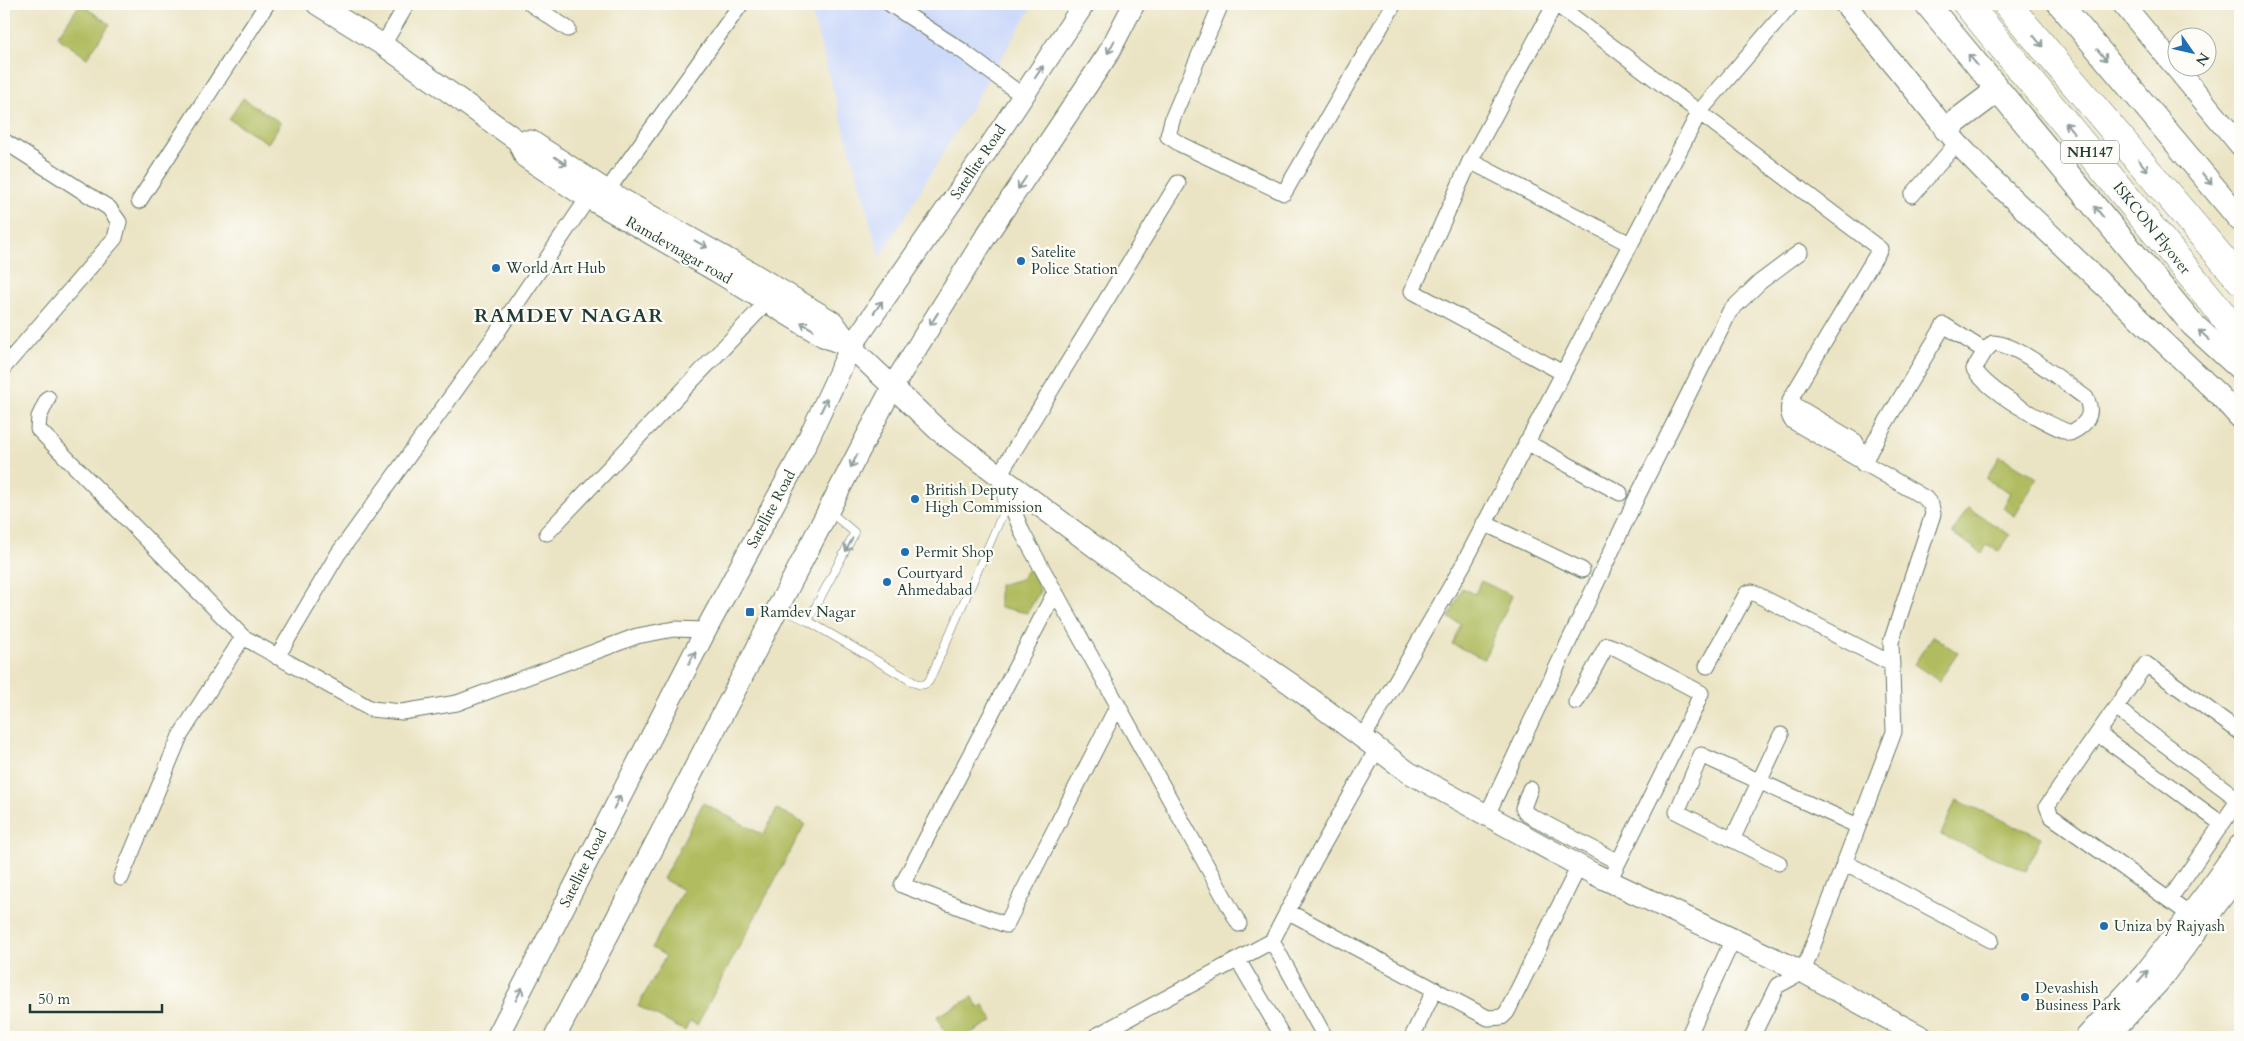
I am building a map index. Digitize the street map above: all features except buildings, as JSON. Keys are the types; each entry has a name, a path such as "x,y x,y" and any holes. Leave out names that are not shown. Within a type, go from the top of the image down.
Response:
{"highway":[{"name":"ISKCON Flyover","path":"1967,4 2212,301 2240,338"},
{"name":"NH147","path":"2007,4 2239,278"}],"main road":[{"path":"1927,4 2193,325 2240,368"},
{"path":"2060,4 2240,219"},
{"path":"1951,136 1998,90"}],"street":[{"path":"139,201 267,4"},
{"name":"Ramdevnagar road","path":"317,4 383,45 518,140 525,157 807,306 832,322 850,347 938,430 1145,584 1291,684 1408,772 1579,866 1803,972 1922,1037"},
{"path":"383,45 407,4"},
{"path":"531,4 568,29"},
{"path":"278,657 338,554 598,195 741,4"},
{"path":"890,4 961,50 1023,96"},
{"name":"Satellite Road","path":"497,1037 706,630 803,450 850,347 1084,4"},
{"path":"555,1037 893,386 986,236 1108,54 1134,4"},
{"path":"1221,4 1173,117 1168,136 1180,144 1284,193 1394,4"},
{"path":"1563,373 1412,292 1470,161 1556,4 1700,111 1880,249 1791,398 1788,406 1788,416 1792,421 1863,464 1925,498 1931,505 1933,514 1891,642 1894,732 1803,972 1777,986 1752,1037"},
{"path":"1094,1037 1272,941 1370,743 1462,564 1700,111 1792,4"},
{"path":"1845,4 1951,136 1991,178 2218,394 2240,418"},
{"path":"2123,4 2240,145"},
{"path":"1912,195 1951,136"},
{"path":"4,141 109,208 119,222 114,238 4,367"},
{"path":"1470,161 1630,244"},
{"path":"1178,183 999,475 1024,534 1239,924"},
{"name":"Ramdevnagar road","path":"598,195 823,336 850,347"},
{"path":"1487,815 1638,494 1730,311 1760,282 1800,252"},
{"path":"547,533 767,302"},
{"path":"1863,464 1944,325 1984,351"},
{"path":"1992,343 2002,343 2016,350 2086,398 2090,405 2088,416 2081,428 2070,433 2053,426 1988,386 1974,369 1984,351 1992,343"},
{"path":"48,398 40,417 38,429 242,636 371,709 402,712 457,703 636,636 674,629 706,630"},
{"path":"1526,442 1620,493"},
{"path":"1484,523 1582,570"},
{"path":"1056,592 902,885 1006,925 1118,705"},
{"path":"1707,666 1740,605 1748,593 1752,592 1892,664"},
{"path":"121,878 180,736 242,636"},
{"path":"1576,702 1607,645 1701,693 1609,881"},
{"path":"2190,915 2051,816 2047,806 2146,664 2240,732"},
{"path":"2116,708 2240,799 2169,900"},
{"path":"2098,734 2222,824"},
{"path":"1732,840 1782,735"},
{"path":"1779,863 1677,812 1701,755 1858,826"},
{"path":"1530,789 1523,808 1527,814 1618,862"},
{"path":"2107,1037 2158,983 2211,900 2240,845"},
{"path":"1844,862 1991,940"},
{"path":"1287,911 1488,1018 1502,1017 1508,1012 1579,866"},
{"path":"2086,1037 2146,973 2190,915 2211,900 2240,873"},
{"path":"1688,1037 1733,939"},
{"path":"1272,941 1325,1037"},
{"path":"1238,960 1283,1037"},
{"path":"1412,1037 1435,989"}],"lane":[{"path":"778,607 808,621 915,683 926,684 929,681 1003,513 999,475"},
{"path":"808,621 854,536 851,527 828,511"}],"shaded area":[{"path":"809,4 1034,4 880,257"}],"green space":[{"path":"80,4 110,24 87,58 57,37"},
{"path":"243,98 281,123 268,143 229,119"},
{"path":"2000,456 2037,478 2015,516 2003,508 2011,493 1986,479"},
{"path":"1968,508 2010,535 1999,552 1987,545 1982,553 1952,533"},
{"path":"1030,566 1040,591 1027,613 999,607 999,585 1021,579"},
{"path":"1481,581 1512,596 1484,659 1452,644 1461,624 1449,618 1462,588 1475,594"},
{"path":"1933,636 1958,653 1939,681 1914,664"},
{"path":"1956,800 2041,837 2026,871 1941,835"},
{"path":"703,803 763,835 777,809 805,824 697,1025 690,1021 685,1031 638,1006 666,956 652,948 683,890 663,879"},
{"path":"973,997 978,1008 984,1005 993,1021 963,1037 948,1037 937,1016"}],"place":[{"name":"Satelite Police Station","path":"1021,261"},
{"name":"World Art Hub","path":"496,268"},
{"name":"British Deputy High Commission","path":"915,499"},
{"name":"Permit Shop","path":"905,552"},
{"name":"Courtyard Ahmedabad","path":"887,582"},
{"name":"Ramdev Nagar","path":"750,612"},
{"name":"Uniza by Rajyash","path":"2104,926"},
{"name":"Devashish Business Park","path":"2025,997"}],"district":[{"name":"RAMDEV NAGAR","path":"569,315"}]}
